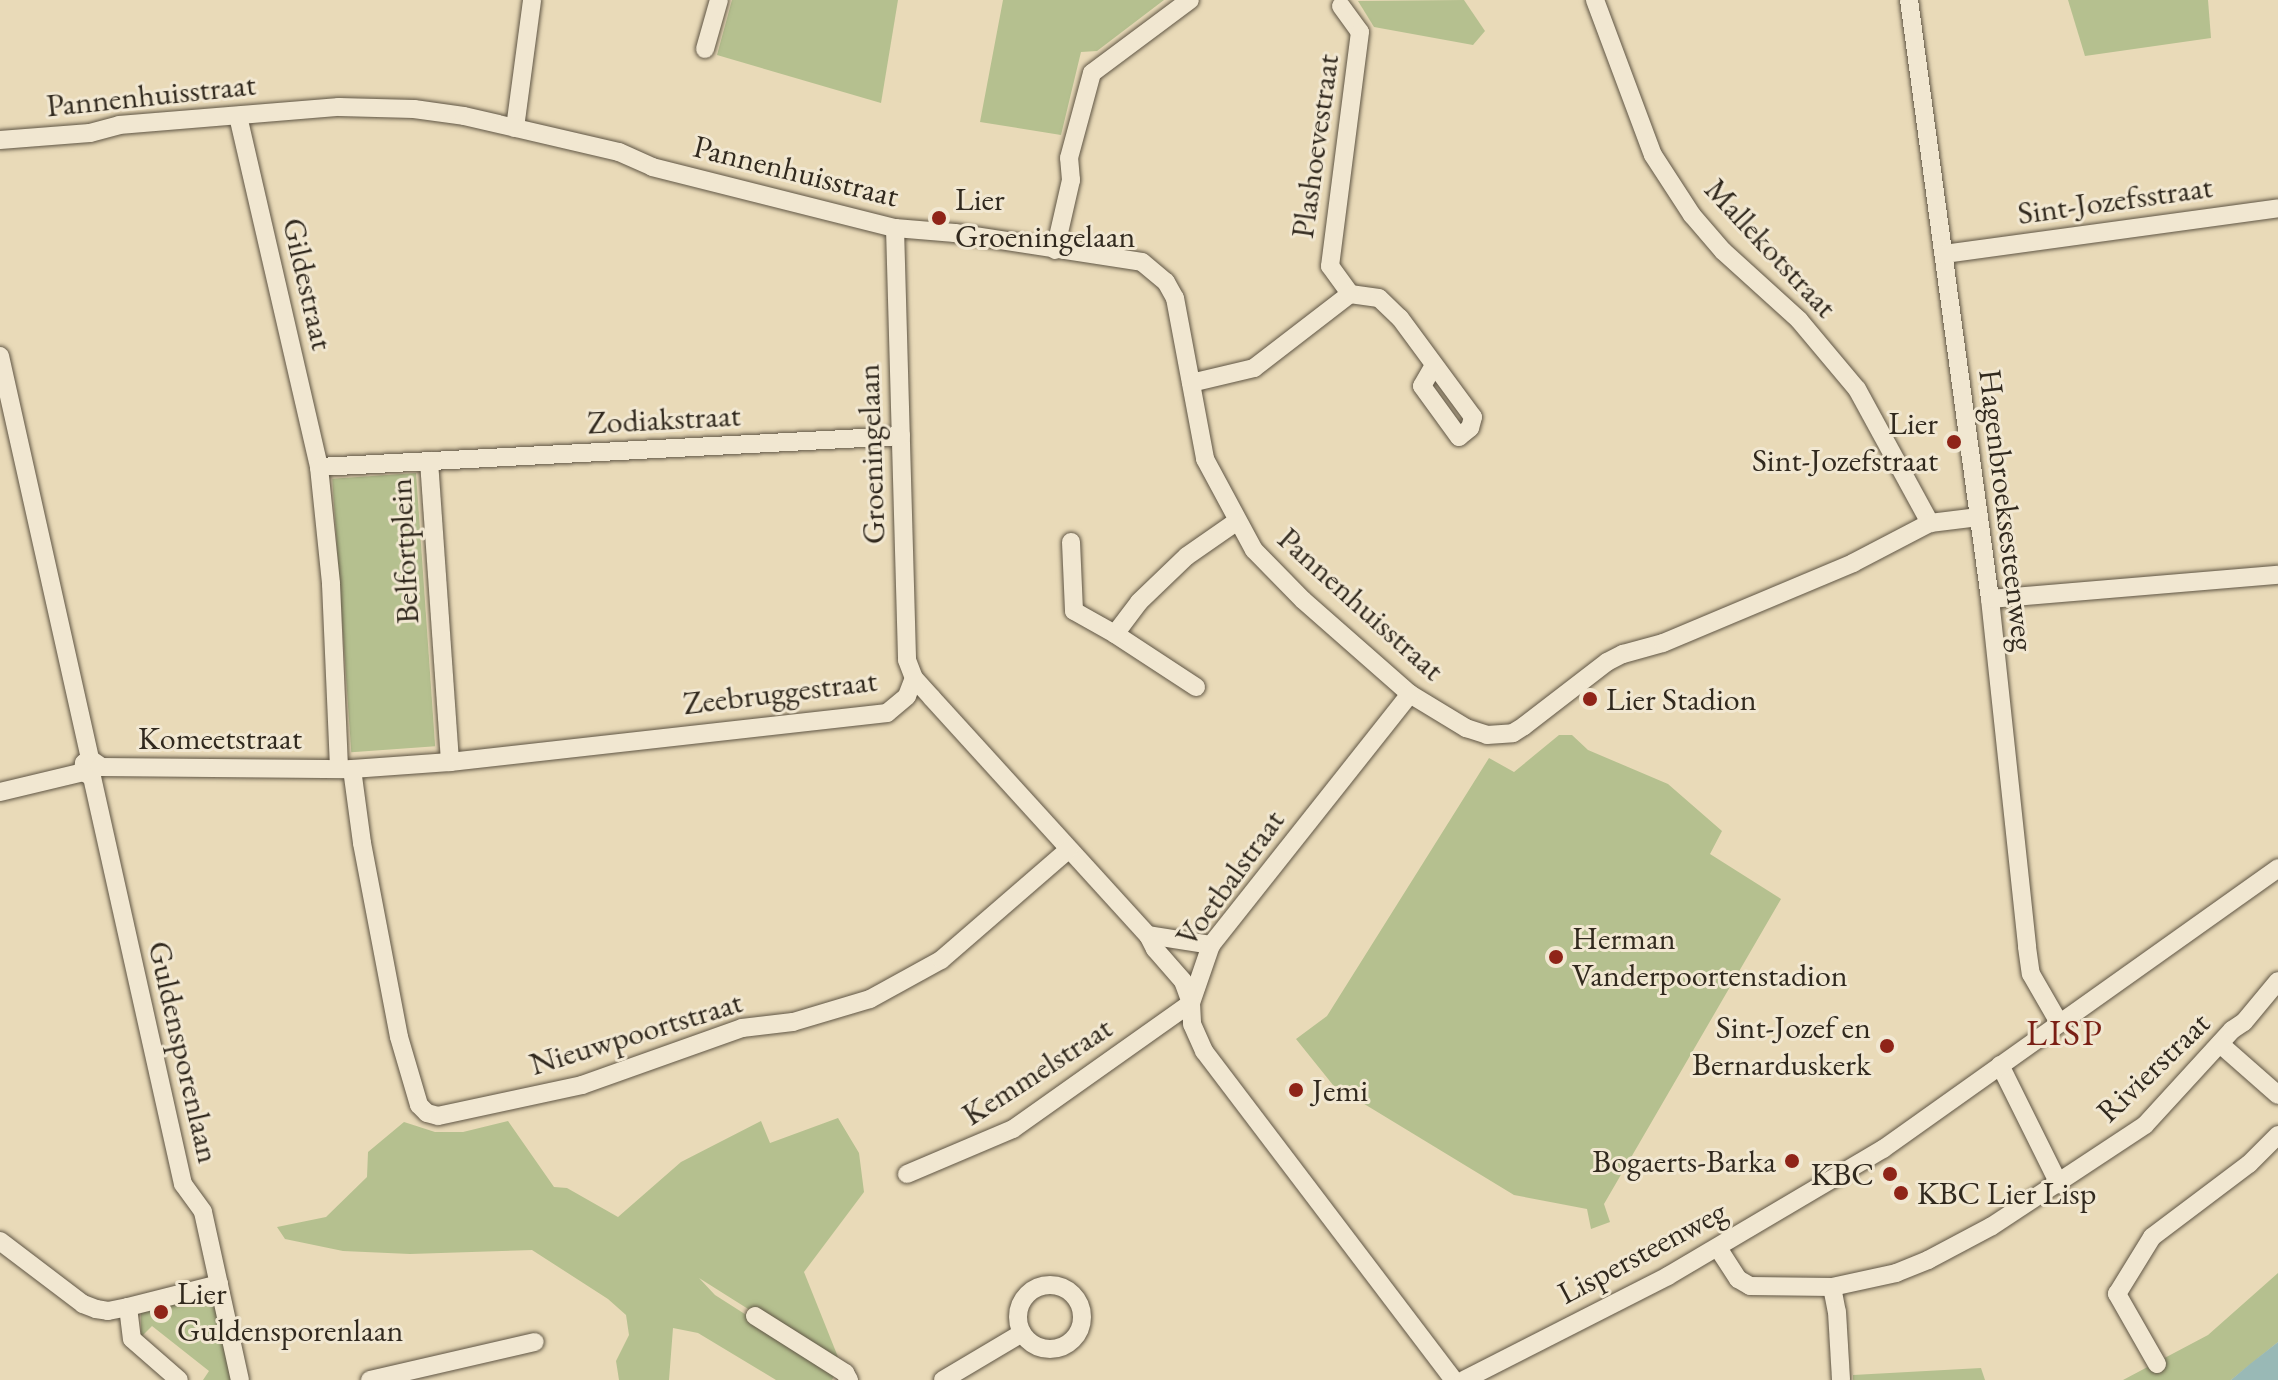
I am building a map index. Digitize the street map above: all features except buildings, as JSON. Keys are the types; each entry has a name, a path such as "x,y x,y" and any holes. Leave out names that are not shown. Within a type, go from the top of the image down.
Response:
{"street":[{"path":"515,128 532,0"},
{"path":"705,49 719,0"},
{"path":"1055,250 1071,180 1069,158 1092,73 1190,0"},
{"name":"Mallekotstraat","path":"1595,0 1653,155 1692,215 1723,251 1799,320 1857,389 1930,523"},
{"name":"Hagenbroeksesteenweg","path":"1909,0 1952,252 2027,947 2031,974 2058,1021"},
{"name":"Plashoevestraat","path":"1344,3 1360,32 1330,266 1350,294"},
{"name":"Pannenhuisstraat","path":"0,140 90,133 119,125 376,107 464,116 619,152 652,167 895,228 940,231 1142,262 1160,276 1175,298 1205,459 1236,522 1254,550 1271,570 1410,694 1466,728 1487,735 1513,733 1607,662 1718,621 1853,563 1930,523 1979,517"},
{"name":"Gildestraat","path":"238,116 319,467"},
{"name":"Sint-Jozefsstraat","path":"1952,252 2278,208"},
{"name":"Groeningelaan","path":"895,228 907,660 914,678"},
{"path":"1191,383 1254,368 1350,294 1387,303 1434,365"},
{"name":"Guldensporenlaan","path":"0,356 183,1184 203,1212 240,1380"},
{"name":"Zodiakstraat","path":"429,461 901,436"},
{"name":"Belfortplein","path":"319,467 429,461 450,762"},
{"path":"319,467 345,769"},
{"path":"1115,634 1139,602 1187,556 1236,522"},
{"path":"1071,542 1074,611 1196,687"},
{"path":"1990,599 2278,575"},
{"name":"Zeebruggestraat","path":"345,769 450,762 887,713 907,696 914,678 1148,935 1155,949 1183,981 1191,1003"},
{"name":"Voetbalstraat","path":"1191,1003 1211,945 1410,694"},
{"name":"Komeetstraat","path":"0,792 91,769 345,769"},
{"name":"Nieuwpoortstraat","path":"345,769 399,1037 419,1105 427,1113 438,1116 582,1085 742,1028 793,1022 870,999 941,960 1069,849"},
{"name":"Lispersteenweg","path":"1464,1380 1718,1248 1883,1149 2058,1021 2278,868"},
{"path":"1148,935 1211,945"},
{"name":"Rivierstraat","path":"1718,1248 1738,1279 1750,1286 1832,1287 1896,1273 1928,1260 2059,1184 2145,1125 2244,1022 2278,981"},
{"path":"1191,1003 1192,1024 1204,1051 1454,1380"},
{"name":"Kemmelstraat","path":"907,1174 1013,1129 1191,1003"},
{"path":"2220,1044 2278,1095"},
{"path":"2000,1065 2059,1184"},
{"path":"2157,1364 2117,1294 2152,1237 2249,1164 2278,1135"},
{"path":"0,1241 83,1304 108,1311 219,1284"},
{"path":"1832,1287 1837,1312 1841,1380"},
{"path":"128,1307 132,1339 179,1380"},
{"path":"755,1316 845,1373 849,1380"},
{"path":"943,1380 1022,1333"},
{"path":"370,1380 535,1342"}],"green space":[{"path":"732,0 898,0 881,103 717,55"},
{"path":"1003,0 1164,0 1097,51 1081,52 1061,135 980,122"},
{"path":"1464,0 1485,31 1473,45 1374,27 1358,1"},
{"path":"2068,0 2208,0 2211,38 2085,56"},
{"path":"416,473 435,746 351,752 332,479"},
{"name":"Herman Vanderpoortenstadion","path":"1559,735 1572,735 1588,750 1668,784 1722,831 1710,854 1781,899 1604,1204 1610,1222 1591,1229 1587,1209 1514,1195 1333,1085 1296,1039 1327,1016 1489,758 1514,772"},
{"path":"838,1118 859,1153 864,1192 804,1272 838,1357 829,1360 699,1278 715,1295 836,1372 832,1380 776,1380 698,1333 673,1328 669,1380 619,1380 616,1361 629,1335 626,1315 608,1299 532,1250 410,1254 343,1251 285,1239 277,1227 326,1217 367,1177 368,1152 404,1122 435,1132 463,1132 508,1121 554,1187 567,1188 618,1217 681,1162 761,1121 770,1143"},
{"path":"2278,1273 2278,1342 2231,1380 2123,1380 2208,1335"},
{"path":"200,1298 215,1307 231,1380 203,1380 209,1371 152,1326 141,1337 141,1312"},
{"path":"1981,1368 1985,1380 1853,1380 1853,1375"}],"water":[{"path":"2278,1342 2278,1380 2231,1380 2250,1364"}],"place":[{"name":"Lier Groeningelaan","path":"939,218"},
{"name":"Lier Sint-Jozefstraat","path":"1954,442"},
{"name":"Lier Stadion","path":"1590,699"},
{"name":"Herman Vanderpoortenstadion","path":"1556,957"},
{"name":"Sint-Jozef en Bernarduskerk","path":"1887,1046"},
{"name":"Jemi","path":"1296,1090"},
{"name":"Bogaerts-Barka","path":"1792,1161"},
{"name":"KBC","path":"1890,1174"},
{"name":"KBC Lier Lisp","path":"1901,1193"},
{"name":"Lier Guldensporenlaan","path":"161,1312"}],"district":[{"name":"LISP","path":"2065,1033"}]}
